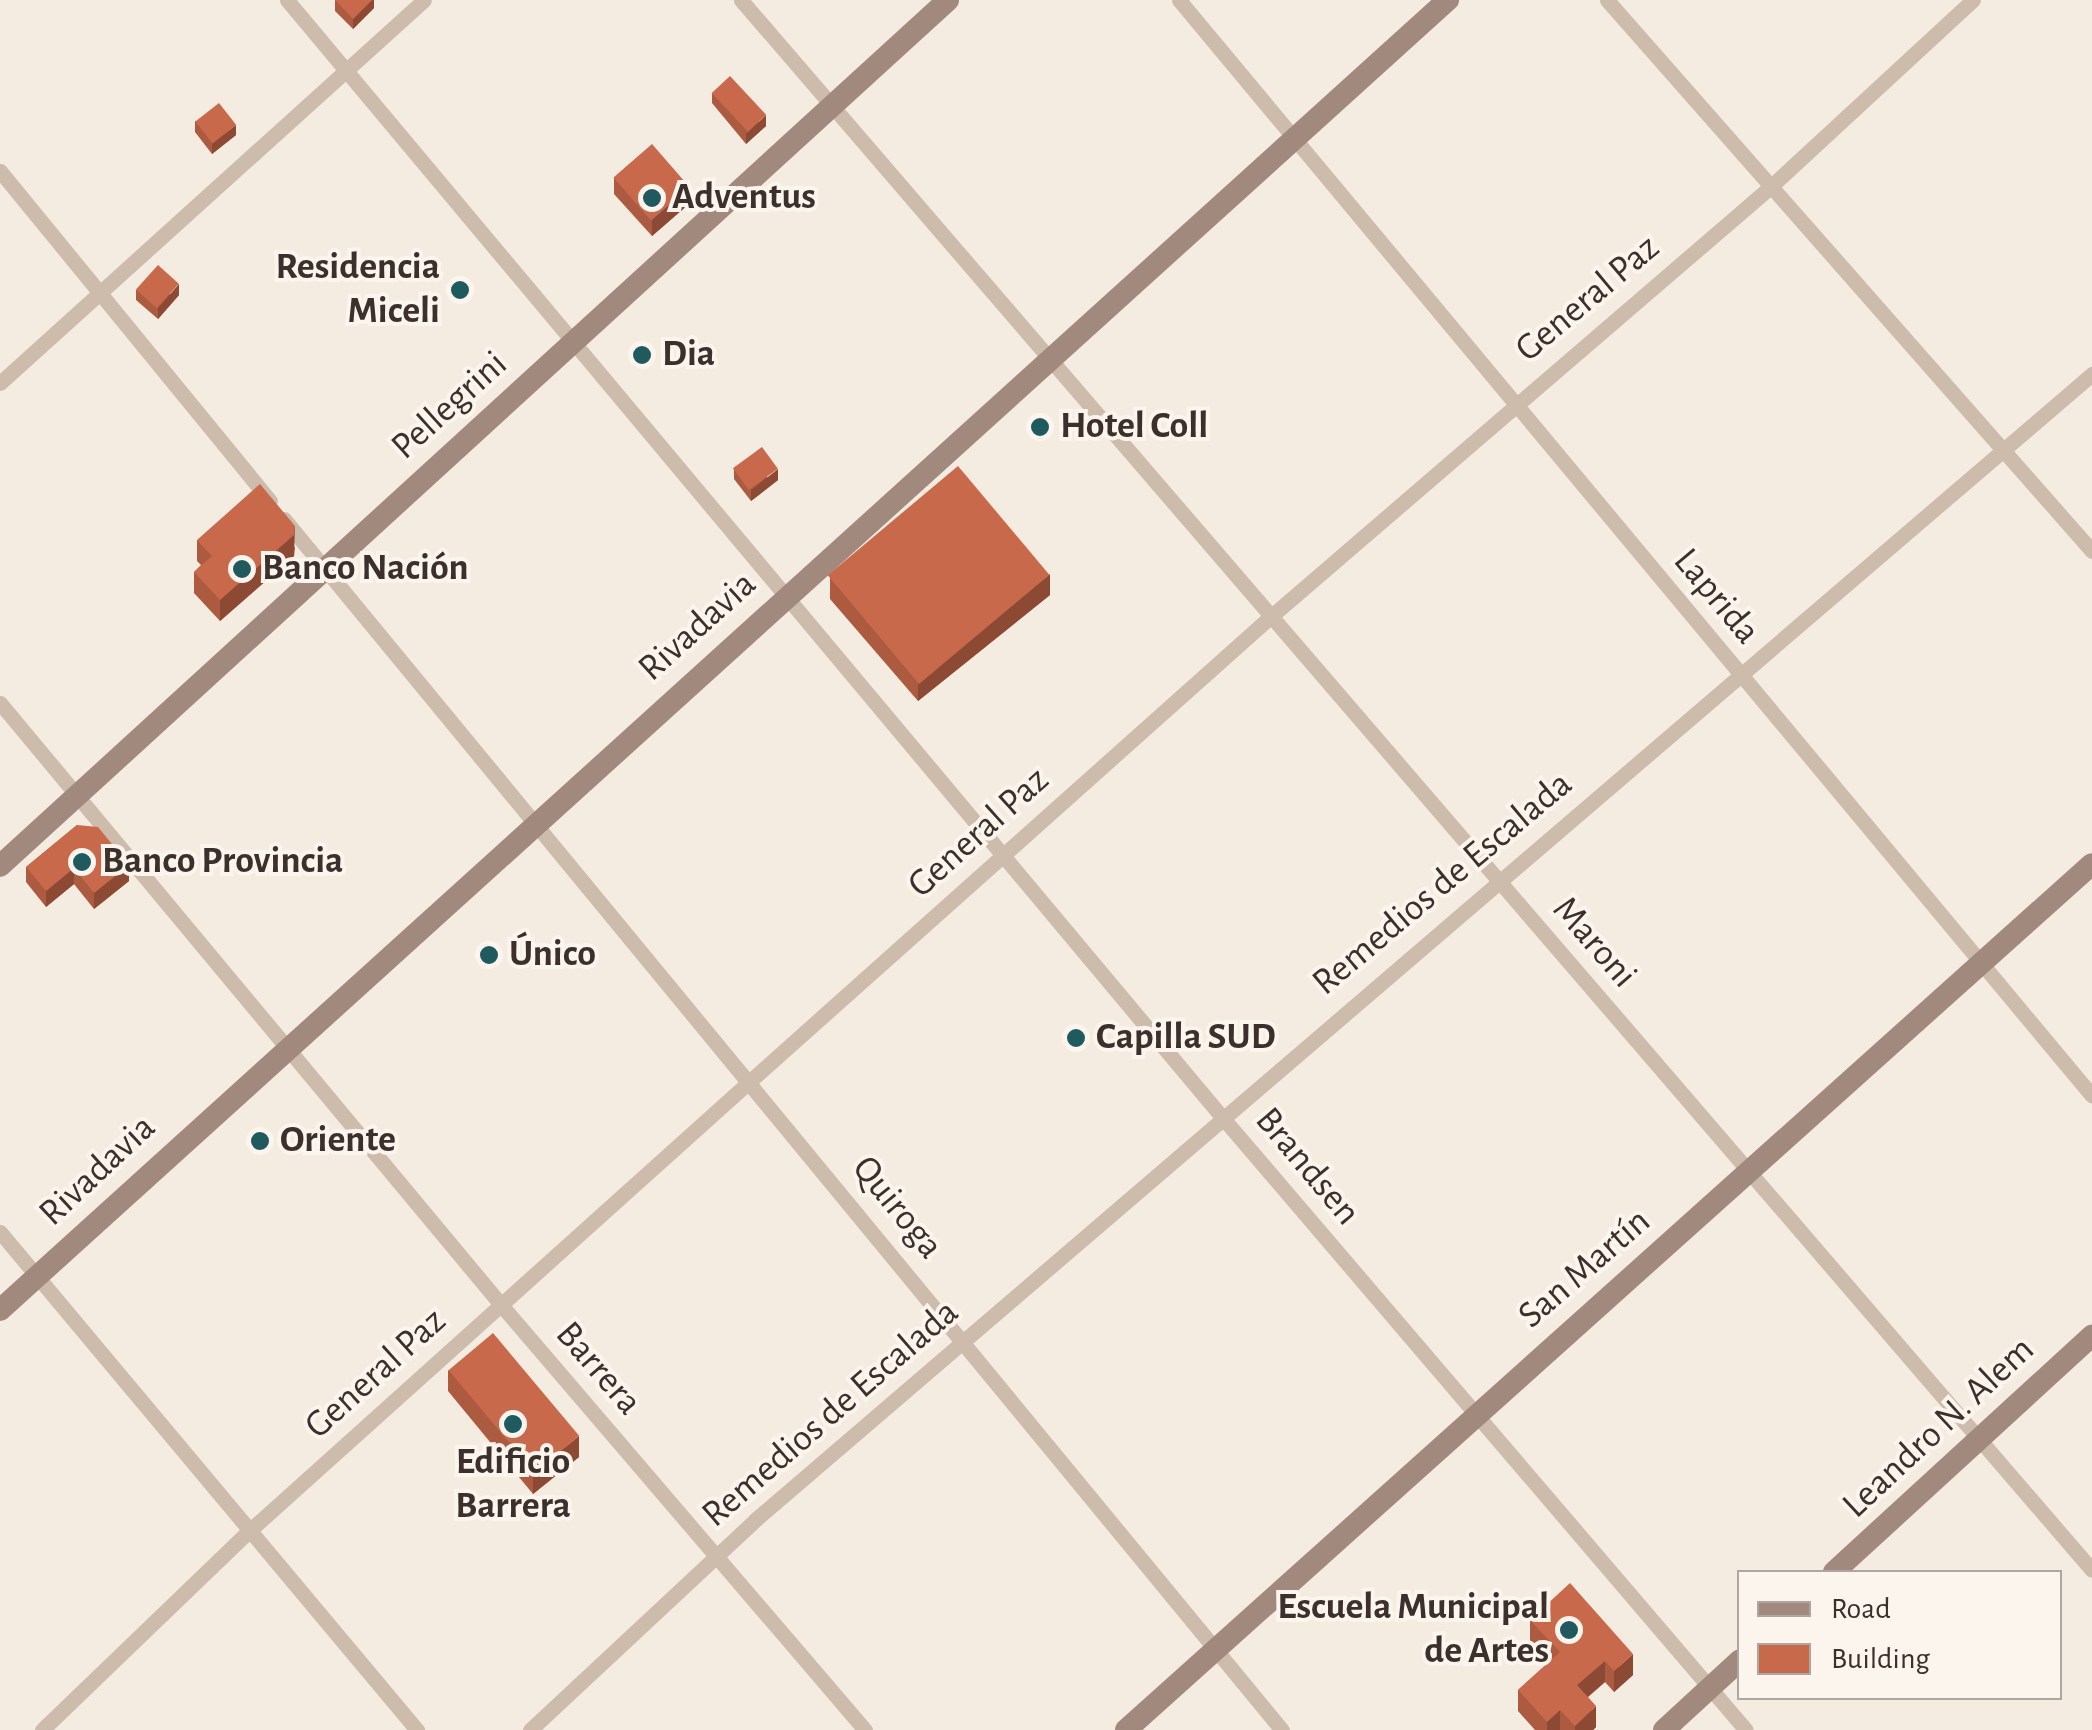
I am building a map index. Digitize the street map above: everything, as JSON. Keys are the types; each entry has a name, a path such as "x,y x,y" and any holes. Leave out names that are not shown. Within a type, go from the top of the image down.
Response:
{"main road":[{"name":"Pellegrini","path":"0,866 948,0"},
{"name":"Rivadavia","path":"0,1310 288,1044 1448,0"},
{"name":"San Martín","path":"1126,1730 1474,1413 2092,864"},
{"name":"Leandro N. Alem","path":"1836,1570 2092,1336"},
{"path":"1664,1730 1737,1663"}],"street":[{"name":"Brandsen","path":"287,0 1222,1117 1746,1730"},
{"path":"0,382 424,0"},
{"name":"Maroni","path":"741,0 2092,1570"},
{"name":"Laprida","path":"1178,0 2092,1096"},
{"path":"1607,0 1768,188 2092,551"},
{"name":"General Paz","path":"42,1730 249,1532 750,1081 1269,618 1768,188 1973,0"},
{"name":"Quiroga","path":"0,171 1282,1730"},
{"name":"Remedios de Escalada","path":"530,1730 716,1556 1496,879 1741,677 2092,374"},
{"name":"Barrera","path":"0,703 288,1044 502,1306 865,1730"},
{"path":"0,1232 417,1730"}],"building":[{"path":"335,0 372,0 353,19"},
{"path":"730,76 766,115 748,132 712,93"},
{"path":"219,103 236,125 213,144 195,121"},
{"name":"Adventus","path":"652,144 689,187 651,220 614,177"},
{"path":"158,265 179,284 157,308 136,290"},
{"path":"762,447 778,469 749,490 733,468"},
{"path":"958,466 1049,575 919,684 828,575"},
{"name":"Banco Nación","path":"260,484 295,526 294,535 220,600 194,572 212,556 197,540"},
{"name":"Banco Provincia","path":"77,825 98,827 129,865 94,893 74,868 46,891 26,867"},
{"name":"Edificio Barrera","path":"493,1333 579,1436 535,1473 449,1370"},
{"path":"1570,1583 1633,1654 1614,1671 1605,1661 1577,1685 1596,1706 1575,1726 1560,1710 1547,1722 1518,1690 1560,1652 1530,1620"}],"place":[{"name":"Adventus","path":"652,198"},
{"name":"Residencia Miceli","path":"460,290"},
{"name":"Dia","path":"642,355"},
{"name":"Hotel Coll","path":"1040,427"},
{"name":"Banco Nación","path":"242,569"},
{"name":"Banco Provincia","path":"82,862"},
{"name":"Único","path":"489,955"},
{"name":"Capilla SUD","path":"1076,1038"},
{"name":"Oriente","path":"260,1141"},
{"name":"Edificio Barrera","path":"513,1424"},
{"name":"Escuela Municipal de Artes","path":"1569,1630"}]}
